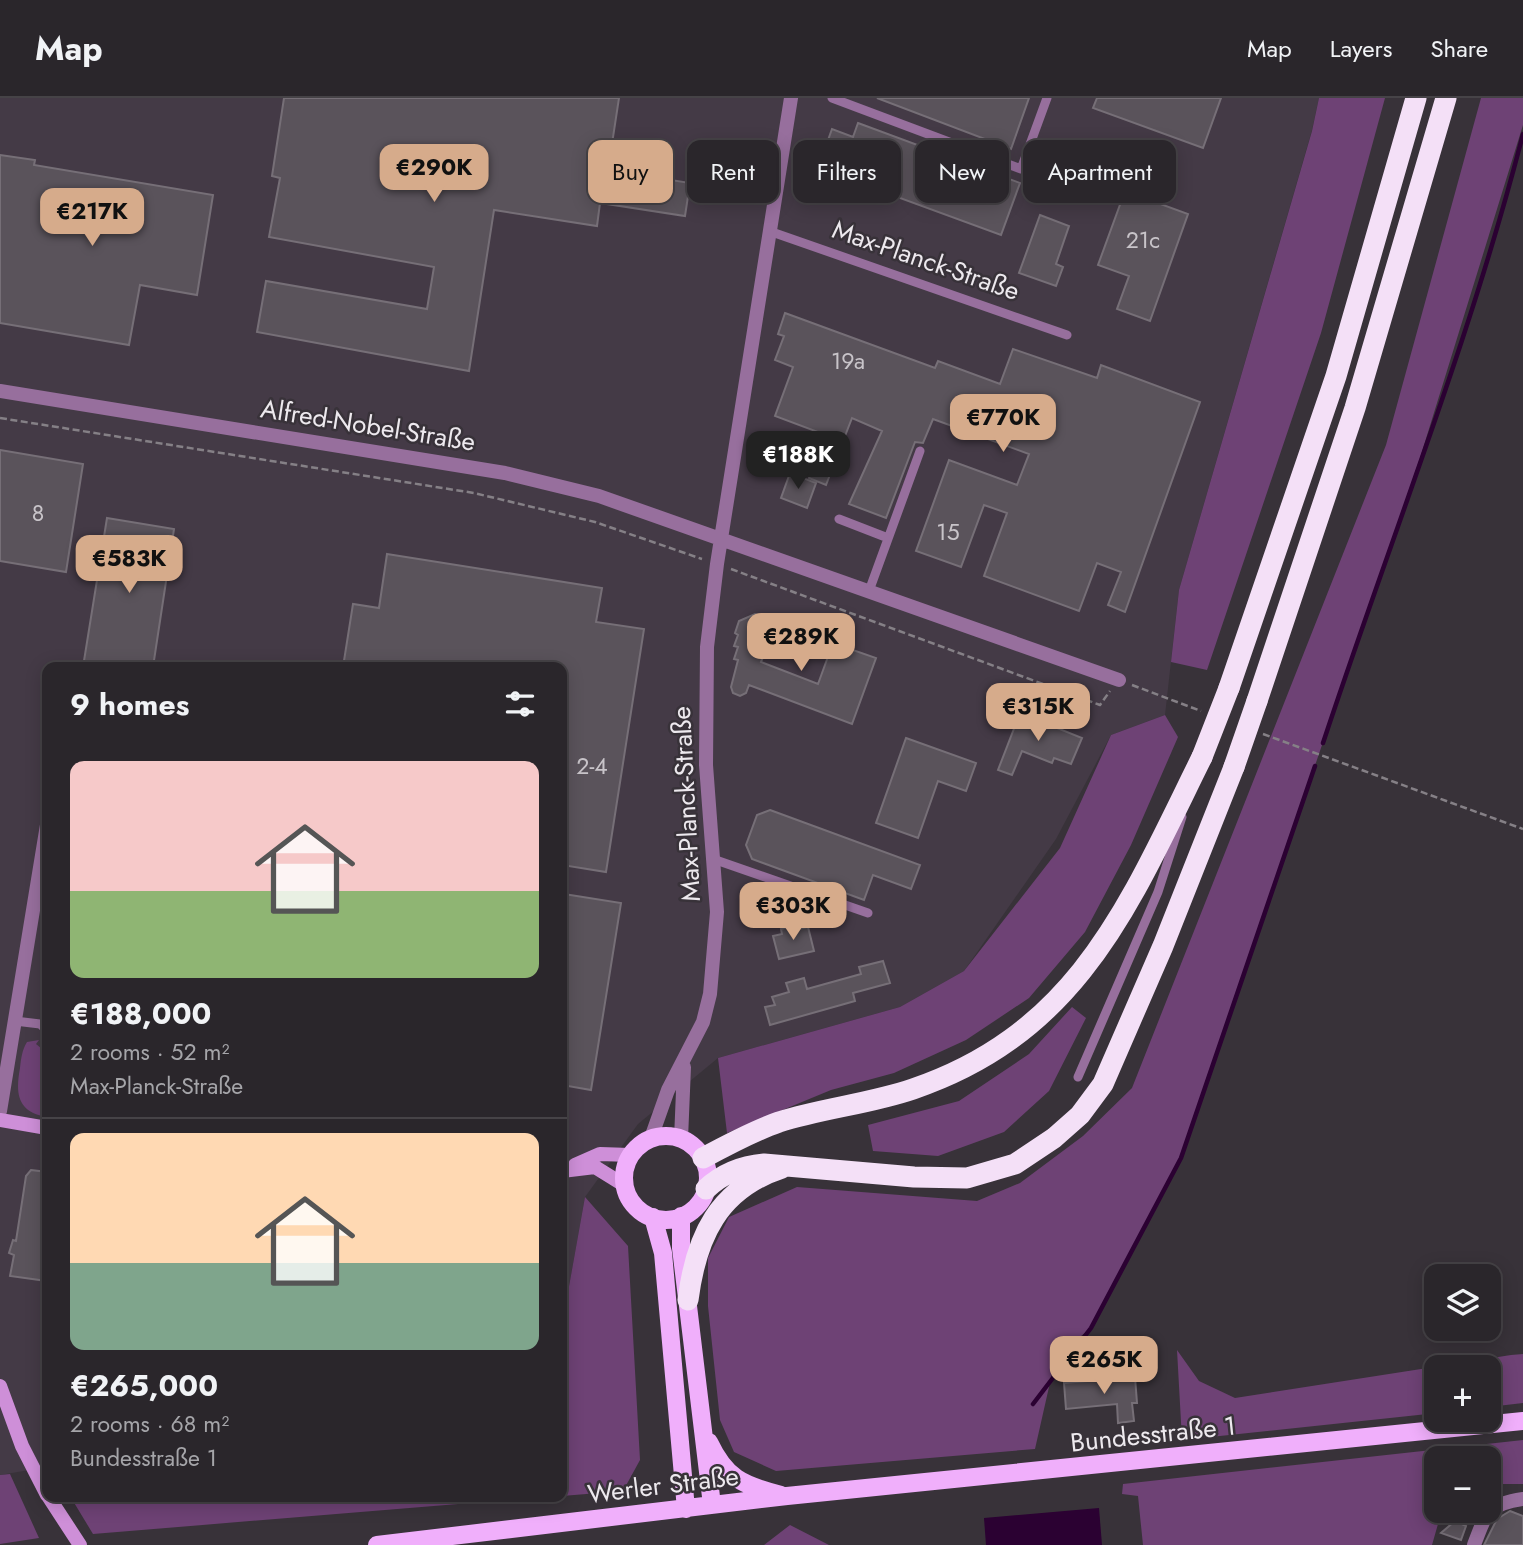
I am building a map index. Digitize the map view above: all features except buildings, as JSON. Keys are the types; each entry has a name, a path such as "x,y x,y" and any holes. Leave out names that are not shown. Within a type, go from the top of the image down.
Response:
{"highway":[{"path":"702,1158 779,1122 912,1089 952,1073 1024,1029 1057,1001 1109,936 1201,758 1228,688 1336,376 1416,98"},
{"path":"706,1189 723,1175 747,1166 791,1165 914,1177 967,1178 1015,1164 1054,1138 1080,1115 1102,1084 1141,996 1234,767 1355,408 1446,98"},
{"path":"688,1300 692,1268 702,1236 716,1213 757,1179 791,1165"}],"main road":[{"path":"0,1120 42,1127"},
{"path":"666,1136 681,1139 702,1158 708,1178 706,1189 697,1206 681,1216 667,1220 653,1217 640,1210 630,1199 624,1185 624,1170 630,1155 650,1138 666,1136"},
{"path":"567,1170 600,1154 630,1155"},
{"path":"567,1170 594,1167 624,1185"},
{"path":"681,1216 681,1248 712,1505"},
{"path":"653,1217 663,1253 686,1509"},
{"path":"0,1386 22,1446 42,1484"},
{"name":"Bundesstraße 1","path":"787,1496 1523,1421"},
{"path":"702,1428 723,1470 746,1483 787,1496"},
{"name":"Werler Straße","path":"377,1545 787,1496"},
{"path":"52,1502 80,1545"}],"street":[{"name":"Max-Planck-Straße","path":"650,1138 668,1090 684,1064 703,1022 710,994 717,912 704,698 717,564 791,98"},
{"name":"Alfred-Nobel-Straße","path":"0,391 505,473 599,496 721,537"},
{"path":"721,537 1119,680"},
{"path":"0,1111 42,856"},
{"name":"Max-Planck-Straße","path":"681,1139 684,1064"},
{"path":"1474,1545 1489,1511 1499,1503 1523,1499"}],"lane":[{"path":"831,98 1021,169 1047,98"},
{"name":"Max-Planck-Straße","path":"769,232 1067,335"},
{"path":"869,591 920,451"},
{"path":"839,519 888,538"},
{"path":"1078,1077 1158,892 1201,758"},
{"path":"713,859 868,913"},
{"path":"15,1021 42,1026"}],"path":[{"path":"0,418 474,493 595,522 1100,705 1119,680 1178,702"},
{"path":"1277,739 1523,829"}],"shaded area":[{"path":"0,98 1319,98 1179,590 1165,715 1111,735 1056,839 964,971 900,1007 718,1058 638,1124 585,1197 567,1306 567,662 42,662 42,1468 0,1475"},
{"path":"1319,98 1385,98 1321,333 1207,670 1171,662 1179,590 1312,131"},
{"path":"1481,98 1523,98 1523,125 1420,458 1181,1158 1091,1328 1056,1356 1035,1449 776,1471 734,1452 720,1420 708,1306 708,1258 729,1217 797,1187 977,1201 1020,1183 1083,1136 1132,1088 1386,445"},
{"path":"1165,715 1178,737 1131,845 1085,932 1029,998 966,1040 894,1073 831,1090 727,1133 718,1058 900,1007 964,971 1060,848 1111,735"},
{"path":"1072,1007 1086,1018 1049,1091 1004,1132 938,1156 873,1151 868,1125 959,1101 1029,1054"},
{"path":"39,1040 36,1044 42,1049 42,1116 24,1106 19,1094 21,1058 27,1042"},
{"path":"585,1197 628,1246 640,1460 623,1491 567,1496 568,1292"},
{"path":"1177,1350 1199,1381 1235,1398 1424,1369 1424,1414 1182,1440"},
{"path":"1523,1354 1523,1403 1501,1406 1501,1357"},
{"path":"1523,1440 1523,1484 1501,1484 1501,1446 1468,1446"},
{"path":"1424,1451 1424,1523 1438,1523 1432,1545 1143,1545 1138,1496 1122,1494 1123,1484"},
{"path":"10,1474 39,1538 0,1544 0,1475"},
{"path":"74,1502 483,1502 93,1534"},
{"path":"1099,1508 1102,1545 986,1545 984,1518"},
{"path":"790,1525 829,1545 764,1545"}],"waterway":[{"path":"1323,743 1479,288 1523,134"},
{"path":"1033,1404 1091,1328 1181,1158 1315,766"}]}
